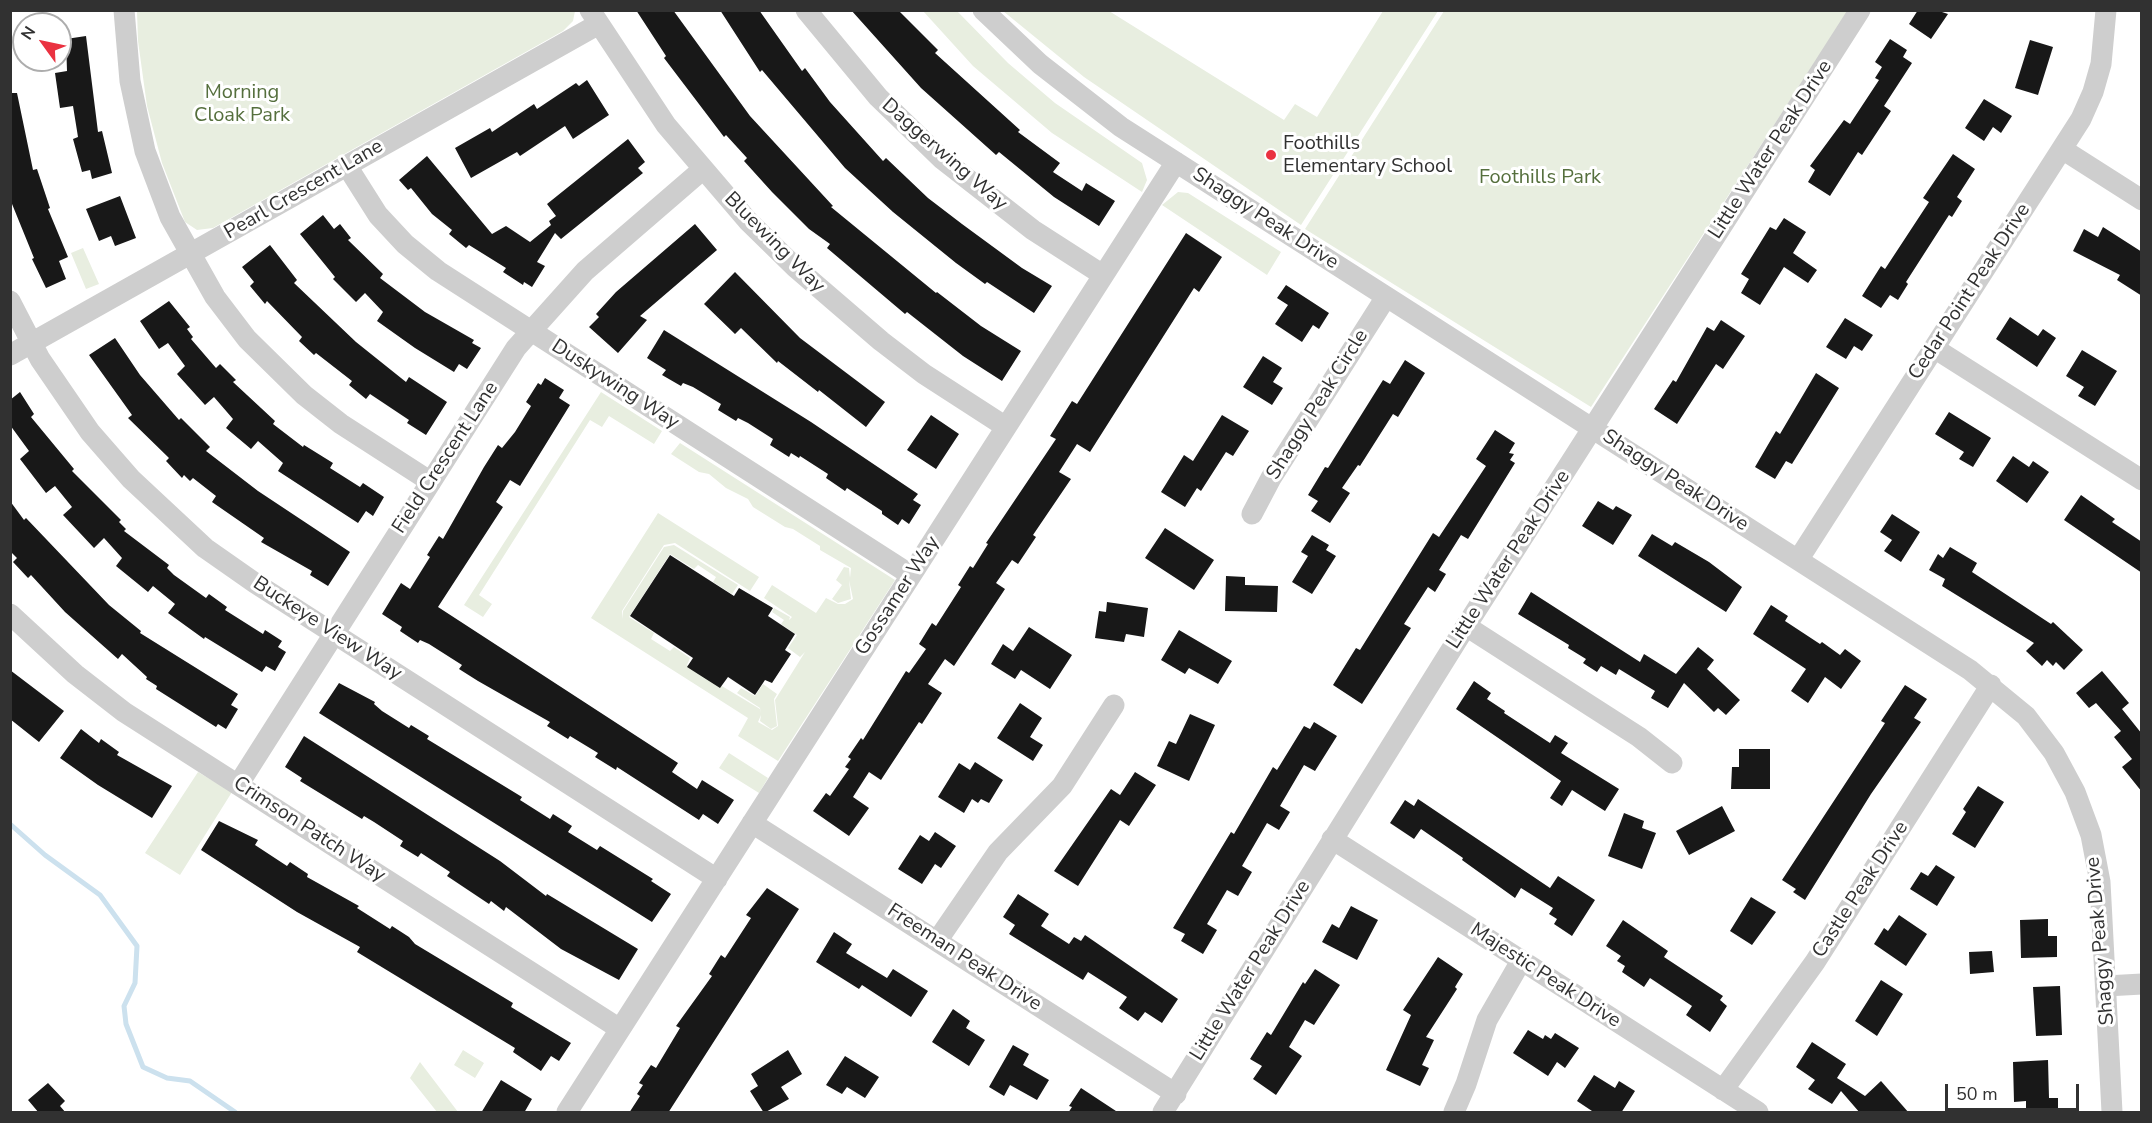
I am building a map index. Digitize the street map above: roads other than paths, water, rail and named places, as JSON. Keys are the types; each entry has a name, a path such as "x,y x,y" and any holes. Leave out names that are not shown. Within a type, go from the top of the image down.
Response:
{"street":[{"path":"124,10 130,81 145,151 170,217 189,255 230,318 284,378 341,424 431,482"},
{"name":"Daggerwing Way","path":"806,10 878,97 942,159 1003,208 1103,275"},
{"name":"Shaggy Peak Drive","path":"983,10 1079,97 1176,162 1991,685 2026,716 2054,753 2075,792 2091,835 2100,882 2112,1113"},
{"name":"Little Water Peak Drive","path":"1163,1113 1466,626 1860,10"},
{"name":"Cedar Point Peak Drive","path":"1798,560 2062,149 2093,92 2101,64 2106,10"},
{"name":"Pearl Crescent Lane","path":"10,355 347,166 594,18"},
{"name":"Bluewing Way","path":"594,18 666,125 702,170 748,221 840,307 924,374 1006,427"},
{"path":"2062,149 2142,200"},
{"name":"Gossamer Way","path":"567,1113 1176,162"},
{"name":"Duskywing Way","path":"347,166 366,200 413,251 438,271 911,575"},
{"name":"Field Crescent Lane","path":"238,785 516,348 561,295 610,247 702,170"},
{"name":"Shaggy Peak Circle","path":"1252,514 1271,478 1386,297"},
{"name":"Buckeye View Way","path":"10,301 57,386 90,432 155,503 230,566 717,879"},
{"path":"1934,348 2142,480"},
{"name":"Crimson Patch Way","path":"10,614 75,674 108,699 238,785 620,1029"},
{"path":"1466,626 1639,737 1672,763"},
{"name":"Castle Peak Drive","path":"1723,1090 1815,962 1991,685"},
{"path":"937,941 998,852 1062,786 1114,705"},
{"name":"Freeman Peak Drive","path":"752,823 1176,1094"},
{"name":"Majestic Peak Drive","path":"1332,839 1758,1113"},
{"path":"1454,1113 1466,1084 1486,1020 1521,961"},
{"path":"2106,986 2142,984"}],"waterway":[{"path":"10,824 45,855 100,895 137,946 135,983 124,1006 126,1024 143,1067 167,1078 190,1081 235,1112"}],"place":[{"name":"Foothills Elementary School","path":"1271,155"}],"park label":[{"name":"Morning Cloak Park","path":"242,104"},
{"name":"Foothills Park","path":"1540,178"}]}
